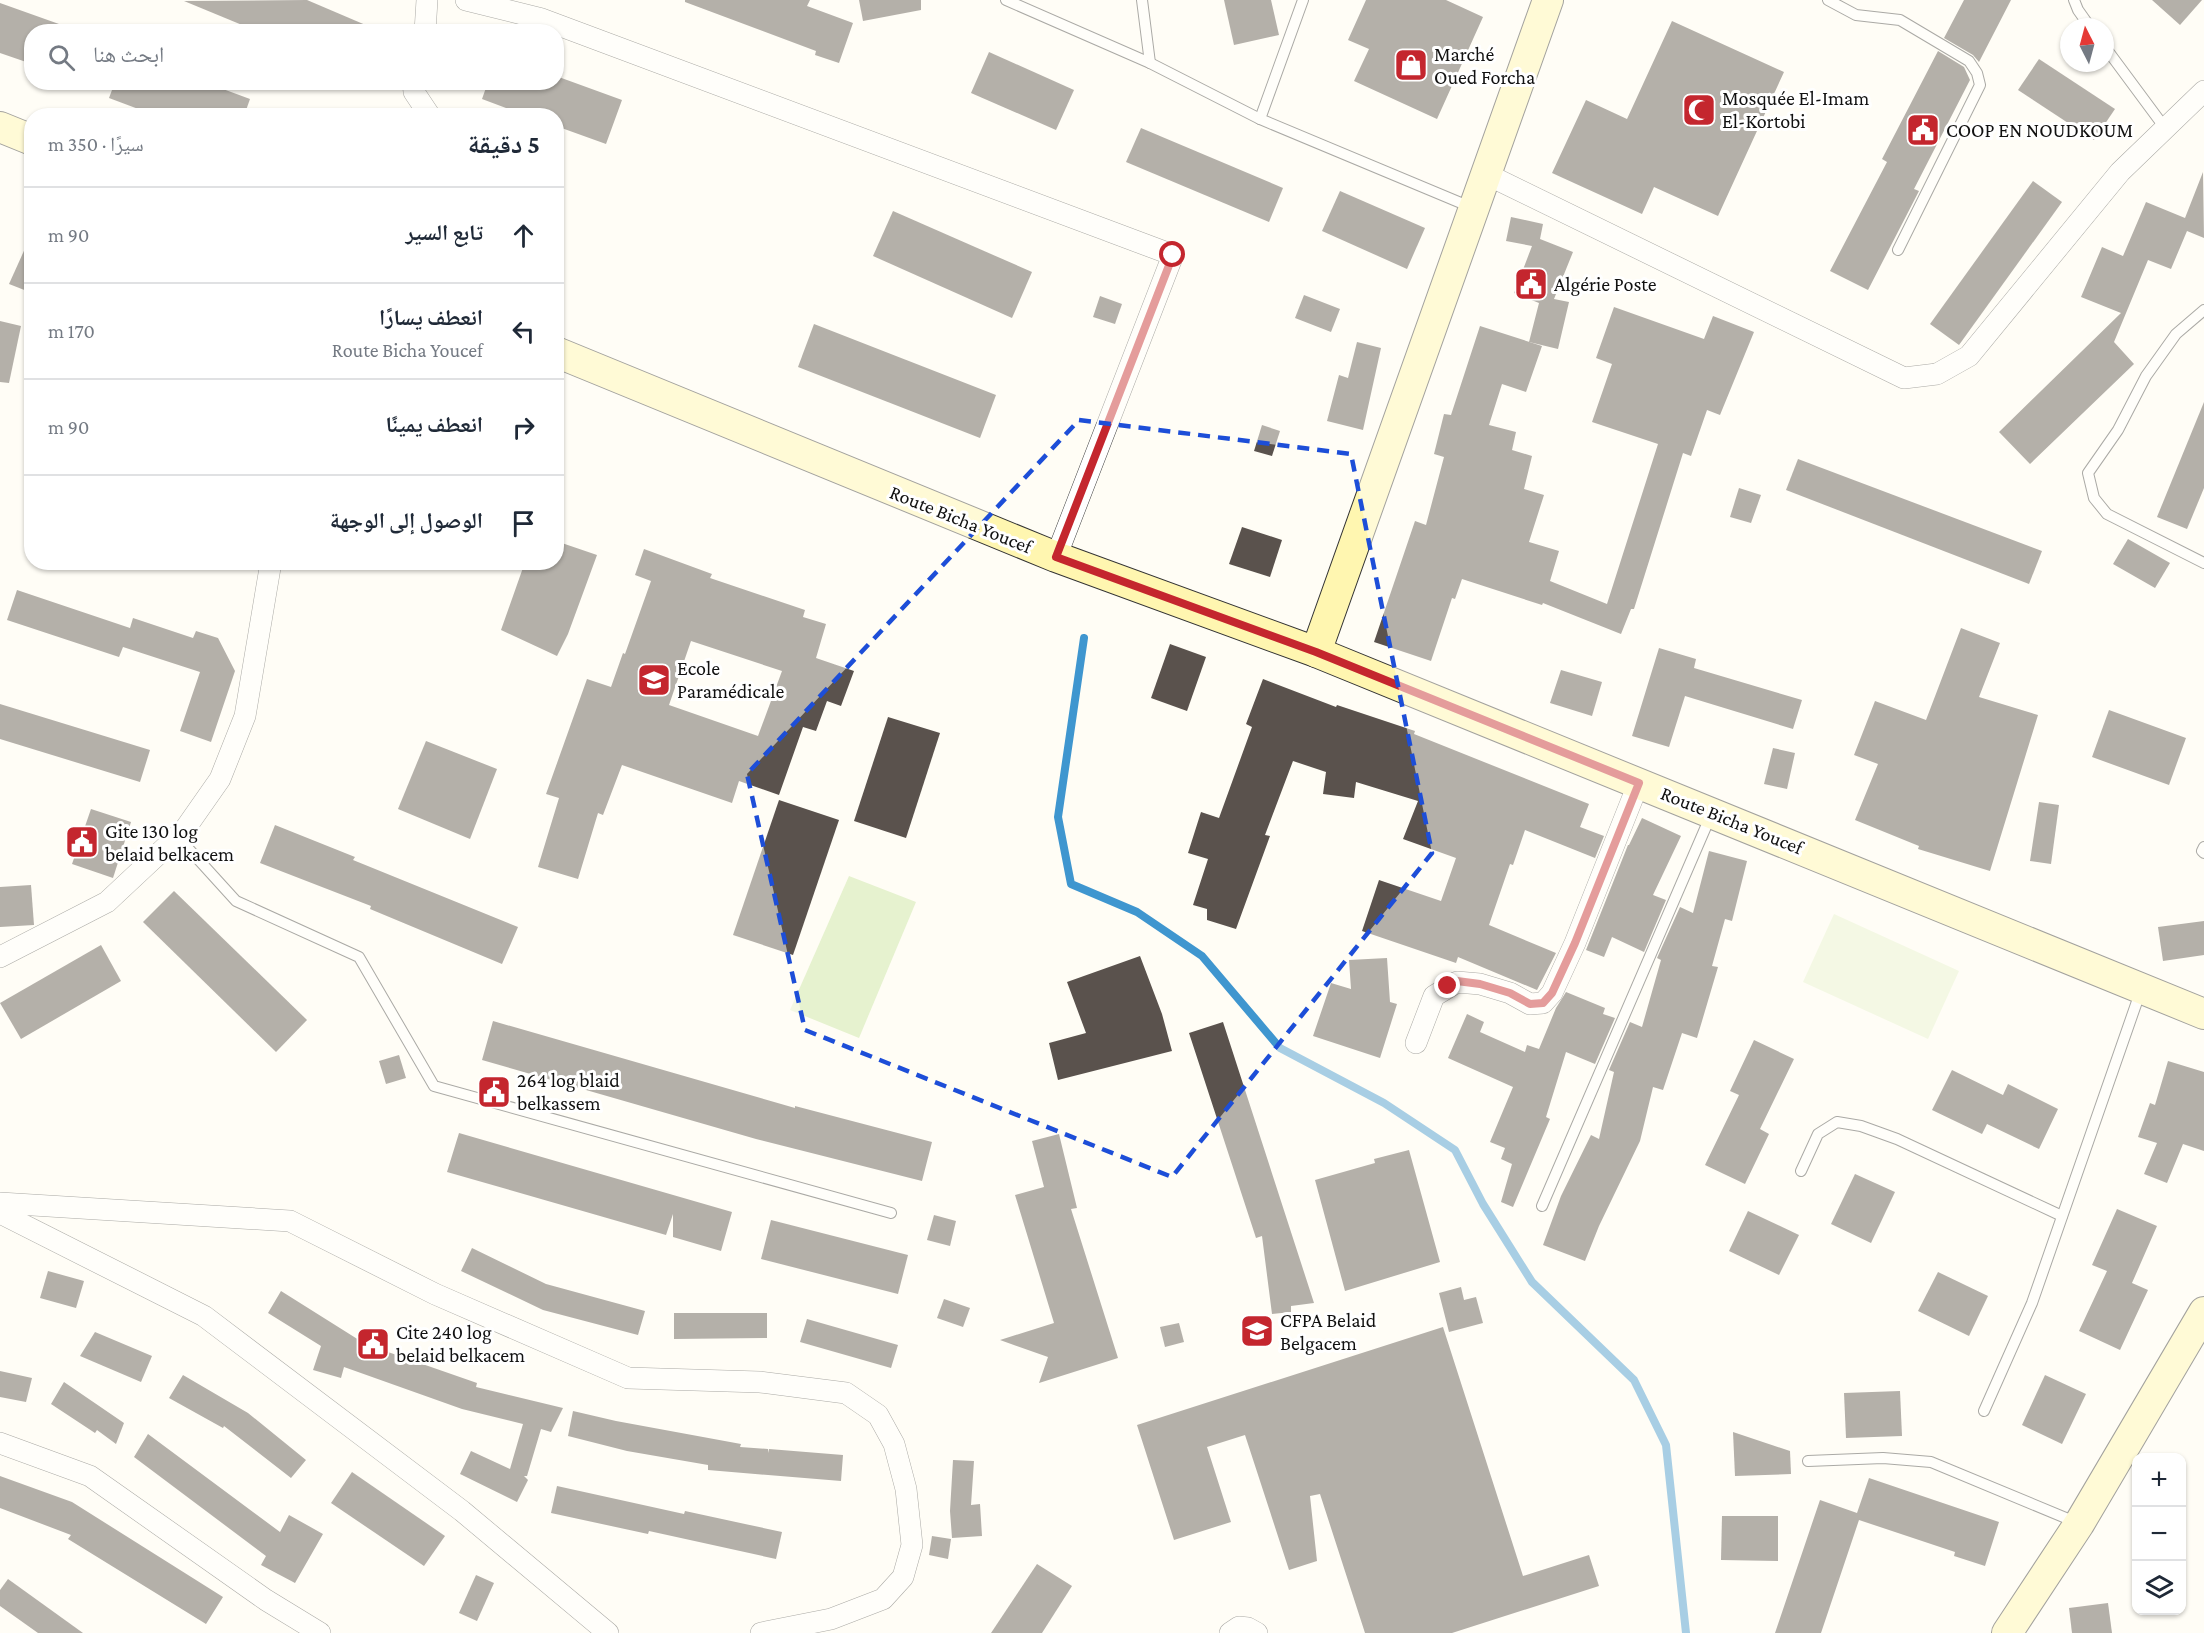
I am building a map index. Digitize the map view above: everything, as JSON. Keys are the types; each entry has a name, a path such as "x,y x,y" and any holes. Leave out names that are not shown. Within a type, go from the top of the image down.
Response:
{"main road":[{"path":"1316,652 1548,0"},
{"path":"0,127 24,137"},
{"name":"Route Bicha Youcef","path":"564,355 1056,557 1316,652 2204,1014"},
{"path":"2007,1633 2079,1524 2204,1312"}],"street":[{"path":"426,24 427,0"},
{"path":"466,0 555,24"},
{"path":"564,27 1173,255 1056,557"},
{"path":"414,90 425,108"},
{"path":"1486,174 1904,378 1937,374 1970,356 2120,172 2204,91"},
{"path":"0,957 107,902 185,829 220,779 245,716 270,570"},
{"path":"1416,1043 1434,996 1457,981 1480,984 1510,993 1530,1004 1543,1003 1552,993 1575,943 1639,783"},
{"path":"0,1203 290,1221 435,1294 628,1378 760,1382 846,1393 878,1415 894,1444 906,1490 912,1545 903,1577 882,1599 862,1607 831,1619 761,1633"},
{"path":"0,1213 204,1316 462,1511 608,1633"},
{"path":"0,1443 90,1476 266,1600 320,1633"},
{"path":"1230,1633 1239,1627 1248,1628 1257,1633"}],"lane":[{"path":"1006,0 1150,63 1260,119 1474,208"},
{"path":"1142,0 1150,63"},
{"path":"1260,119 1303,0"},
{"path":"1828,0 1856,15 1900,20 1969,61 1977,73 1980,85 1898,250"},
{"path":"2074,0 2084,18"},
{"path":"2114,59 2165,128"},
{"path":"2204,310 2176,334 2152,368 2118,430 2088,473 2094,498 2107,514 2204,562"},
{"path":"1542,1206 1712,812"},
{"path":"177,836 236,901 359,957 434,1086 891,1213"},
{"path":"2204,846 2202,851 2204,853"},
{"path":"1984,1412 2032,1303 2141,988"},
{"path":"1801,1171 1818,1134 1837,1122 1861,1126 1897,1139 2062,1216"},
{"path":"1808,1461 1894,1458 1931,1462 2079,1524"}],"highlighted area":[{"path":"1079,420 1351,454 1432,853 1172,1177 805,1030 747,774"}],"green space":[{"path":"849,876 916,902 859,1038 790,1010"},
{"path":"1834,914 1959,971 1928,1039 1803,982"}],"building":[{"path":"307,0 363,24 240,24 184,1"},
{"path":"685,0 810,0 807,6 853,23 839,63 815,55 816,51 685,2"},
{"path":"859,0 921,0 921,10 863,21"},
{"path":"1224,0 1271,0 1279,35 1234,45"},
{"name":"Marché Oued Forcha","path":"1366,0 1446,0 1483,17 1437,119 1354,81 1369,49 1348,40"},
{"path":"1964,0 2011,0 1979,62 1973,55 1944,38"},
{"path":"2152,0 2202,0 2180,25"},
{"path":"0,3 59,24 24,24 24,61 0,53"},
{"name":"Mosquée El-Imam El-Kortobi","path":"1672,21 1784,72 1718,216 1654,187 1642,214 1552,173 1586,100 1627,119"},
{"path":"1938,51 1964,67 1970,80 1914,189 1919,191 1868,290 1830,271 1887,162 1882,159"},
{"path":"989,52 1074,90 1056,130 971,93"},
{"path":"2039,59 2115,109 2094,140 2018,90"},
{"path":"564,79 622,100 606,144 564,129 564,108 506,108 482,99 485,90 564,90"},
{"path":"112,90 226,90 250,99 247,108 136,108 109,98"},
{"path":"1141,128 1283,188 1269,222 1126,162"},
{"path":"2203,172 2204,238 2187,231 2171,269 2148,260 2114,342 2134,364 2030,464 1999,432 2121,313 2081,297 2102,247 2123,256 2146,202 2185,218"},
{"path":"2033,181 2062,202 1959,345 1930,324"},
{"path":"1340,191 1425,228 1407,269 1322,231"},
{"path":"893,211 1032,272 1012,318 873,256"},
{"path":"1511,217 1543,224 1540,239 1573,252 1554,299 1569,302 1558,349 1529,342 1539,303 1514,293 1532,246 1506,241"},
{"path":"24,251 24,290 9,284"},
{"path":"1304,295 1340,309 1331,332 1295,318"},
{"path":"1100,296 1122,304 1115,324 1093,317"},
{"path":"1614,307 1704,339 1713,316 1754,332 1720,415 1707,410 1691,456 1683,453 1634,609 1631,609 1621,634 1543,603 1542,605 1462,579 1455,599 1452,598 1431,661 1374,642 1415,521 1426,525 1444,457 1434,454 1444,414 1451,415 1480,326 1542,346 1526,392 1502,384 1489,425 1516,432 1512,450 1532,456 1524,489 1544,495 1529,542 1559,551 1550,581 1607,604 1658,444 1592,422 1612,364 1596,358"},
{"path":"0,321 21,326 9,383 0,382"},
{"path":"814,324 996,395 980,438 798,367"},
{"path":"1357,342 1381,348 1363,430 1327,421 1339,375 1348,378"},
{"path":"2204,402 2204,488 2187,529 2157,517"},
{"path":"1262,425 1280,431 1272,456 1254,451"},
{"path":"1798,459 2042,551 2029,584 1786,490"},
{"path":"1739,488 1761,495 1751,523 1730,517"},
{"path":"1242,527 1282,540 1270,577 1229,564"},
{"path":"2128,539 2170,563 2155,588 2113,564"},
{"path":"564,544 597,555 568,634 557,656 501,630 522,570 564,570"},
{"path":"644,549 712,574 710,578 805,610 803,617 826,624 816,658 854,671 841,706 827,701 816,731 803,727 779,795 739,781 732,803 622,765 603,815 598,813 578,879 538,867 559,798 546,794 587,679 611,687 623,653 625,654 651,581 635,575","holes":["691,641 782,671 758,736 669,705"]},
{"path":"17,590 130,628 133,618 193,638 196,631 218,638 235,671 211,742 180,731 200,672 123,647 119,657 7,620"},
{"path":"1961,628 2000,643 1979,697 2038,715 1990,871 1918,849 1919,846 1855,820 1878,764 1854,755 1875,701 1926,720"},
{"path":"1170,644 1206,657 1187,711 1151,698"},
{"path":"1659,648 1696,659 1694,668 1802,700 1793,729 1685,696 1669,747 1632,736"},
{"path":"1561,670 1602,682 1592,716 1550,703"},
{"path":"1263,679 1336,707 1337,705 1415,731 1414,734 1589,804 1580,827 1604,836 1595,858 1525,830 1513,865 1510,864 1489,925 1556,953 1537,990 1458,957 1456,963 1362,931 1379,880 1441,901 1456,858 1403,839 1418,801 1356,782 1354,798 1323,794 1326,772 1293,761 1265,835 1270,836 1236,929 1207,920 1207,909 1193,905 1208,859 1188,853 1201,812 1219,818 1252,727 1246,724"},
{"path":"0,704 150,750 140,782 0,739"},
{"path":"2109,710 2186,738 2169,785 2092,757"},
{"path":"888,717 940,733 906,838 854,821"},
{"path":"426,741 497,769 470,839 398,809"},
{"path":"1773,748 1795,753 1787,789 1764,784"},
{"path":"779,800 839,820 793,955 733,935"},
{"path":"2039,802 2059,805 2051,864 2030,861"},
{"path":"91,809 131,822 113,878 72,864"},
{"path":"1642,818 1681,836 1653,895 1666,900 1644,952 1612,937 1604,957 1586,950 1628,845"},
{"path":"275,825 355,857 353,860 518,927 502,964 370,909 371,906 260,863"},
{"path":"1709,851 1747,861 1732,921 1725,919 1712,966 1718,967 1697,1038 1682,1033 1663,1090 1653,1087 1640,1141 1599,1226 1585,1261 1543,1245 1561,1196 1591,1135 1599,1139 1614,1072 1609,1070 1630,1022 1642,1027 1661,960 1657,958 1680,907 1693,913"},
{"path":"31,885 34,925 0,927 0,887"},
{"path":"174,891 307,1020 276,1052 143,922"},
{"path":"2204,921 2204,955 2163,961 2158,927"},
{"path":"101,945 121,981 21,1039 0,1003"},
{"path":"1140,956 1162,1014 1172,1051 1058,1080 1049,1043 1086,1033 1067,982"},
{"path":"1387,958 1390,1002 1397,1004 1380,1058 1313,1036 1331,983 1351,989 1349,960"},
{"path":"1566,992 1605,1008 1603,1014 1615,1018 1595,1064 1566,1052 1546,1117 1550,1119 1513,1207 1501,1202 1512,1164 1501,1159 1505,1148 1490,1142 1513,1087 1448,1058 1467,1014 1484,1022 1480,1032 1525,1052 1527,1045 1539,1049 1556,1008"},
{"path":"493,1021 795,1108 795,1106 932,1142 922,1181 756,1139 482,1060"},
{"path":"1223,1022 1314,1303 1291,1306 1291,1312 1272,1314 1262,1236 1256,1238 1189,1033"},
{"path":"1754,1040 1794,1059 1760,1129 1769,1134 1745,1184 1705,1165 1739,1095 1730,1091"},
{"path":"399,1055 406,1078 386,1084 379,1061"},
{"path":"2168,1061 2204,1072 2204,1151 2183,1144 2167,1183 2144,1174 2157,1143 2138,1137 2150,1103 2155,1105"},
{"path":"1952,1070 2003,1095 2008,1084 2058,1109 2039,1149 1987,1124 1982,1134 1932,1110"},
{"path":"459,1133 732,1212 721,1251 673,1237 673,1214 666,1235 447,1172"},
{"path":"1059,1134 1077,1208 1071,1209 1118,1358 1039,1383 1048,1357 1000,1340 1054,1323 1015,1195 1044,1187 1032,1141"},
{"path":"1409,1150 1440,1262 1345,1291 1315,1180 1375,1163 1374,1159"},
{"path":"1855,1174 1895,1192 1871,1243 1831,1224"},
{"path":"2117,1209 2157,1226 2132,1283 2148,1290 2120,1350 2079,1331 2107,1271 2092,1265"},
{"path":"1748,1211 1799,1235 1779,1275 1729,1251"},
{"path":"934,1215 956,1221 950,1246 927,1240"},
{"path":"771,1220 908,1255 898,1294 761,1259"},
{"path":"472,1248 546,1284 645,1311 638,1335 543,1310 461,1271"},
{"path":"48,1271 84,1281 76,1308 40,1298"},
{"path":"1938,1272 1988,1296 1969,1336 1918,1311"},
{"path":"1461,1287 1464,1300 1476,1297 1483,1323 1449,1332 1439,1293"},
{"path":"281,1291 386,1357 388,1352 477,1383 476,1387 563,1408 551,1432 541,1429 527,1476 524,1476 528,1480 517,1502 460,1474 471,1451 510,1469 523,1424 462,1409 344,1367 341,1378 313,1370 321,1346 268,1313"},
{"path":"944,1299 970,1308 963,1327 937,1318"},
{"path":"674,1313 767,1313 767,1338 674,1339"},
{"path":"807,1319 898,1345 891,1368 800,1342"},
{"path":"1179,1323 1184,1342 1165,1347 1160,1327"},
{"path":"1443,1327 1523,1576 1589,1555 1599,1586 1452,1633 1365,1633 1320,1494 1310,1496 1317,1561 1289,1570 1245,1435 1207,1447 1231,1522 1174,1540 1137,1425"},
{"path":"95,1332 152,1356 141,1382 80,1356"},
{"path":"0,1371 32,1378 26,1402 0,1397"},
{"path":"183,1375 248,1413 306,1460 291,1478 224,1426 223,1428 169,1398"},
{"path":"2045,1375 2086,1394 2062,1444 2022,1425"},
{"path":"64,1382 124,1423 116,1444 97,1430 95,1433 51,1404"},
{"path":"1900,1391 1902,1436 1846,1438 1844,1393"},
{"path":"573,1411 741,1444 740,1447 768,1449 768,1453 769,1449 843,1455 841,1481 708,1470 708,1465 627,1451 568,1436"},
{"path":"1733,1432 1790,1451 1791,1474 1735,1476"},
{"path":"148,1434 280,1532 289,1515 323,1534 295,1583 261,1565 266,1556 134,1457"},
{"path":"953,1460 974,1461 971,1505 980,1504 982,1536 952,1538 950,1511"},
{"path":"352,1472 445,1536 424,1566 331,1503"},
{"path":"0,1476 72,1502 223,1597 206,1624 68,1539 71,1535 0,1508"},
{"path":"1869,1478 1999,1522 1985,1566 1954,1556 1955,1552 1859,1520 1821,1633 1775,1633 1820,1500 1857,1513"},
{"path":"557,1486 684,1514 685,1511 782,1532 776,1559 649,1531 648,1534 551,1513"},
{"path":"1722,1516 1778,1516 1778,1561 1721,1560"},
{"path":"932,1536 951,1539 948,1559 929,1555"},
{"path":"1037,1564 1072,1586 1042,1633 991,1633"},
{"path":"476,1575 494,1583 477,1621 459,1613"},
{"path":"8,1579 83,1633 38,1633 0,1606 0,1590"},
{"path":"2108,1603 2112,1633 2072,1633 2069,1608"}],"waterway":[{"path":"1084,638 1058,817 1071,884 1137,912 1202,956 1280,1048 1384,1103 1455,1150 1483,1204 1532,1282 1634,1380 1666,1445 1686,1633"}],"place":[{"name":"Marché Oued Forcha","path":"1411,65"},
{"name":"Mosquée El-Imam El-Kortobi","path":"1699,110"},
{"name":"COOP EN NOUDKOUM","path":"1923,130"},
{"name":"Algérie Poste","path":"1531,284"},
{"name":"Ecole Paramédicale","path":"654,680"},
{"name":"Gite 130 log belaid belkacem","path":"82,842"},
{"name":"264 log blaid belkassem","path":"494,1092"},
{"name":"CFPA Belaid Belgacem","path":"1257,1331"},
{"name":"Cite 240 log belaid belkacem","path":"373,1344"}],"route":[{"path":"1173,255 1056,557 1316,652 1639,783 1575,943 1552,993 1543,1003 1530,1004 1510,993 1480,984 1457,981 1448,986"}]}
